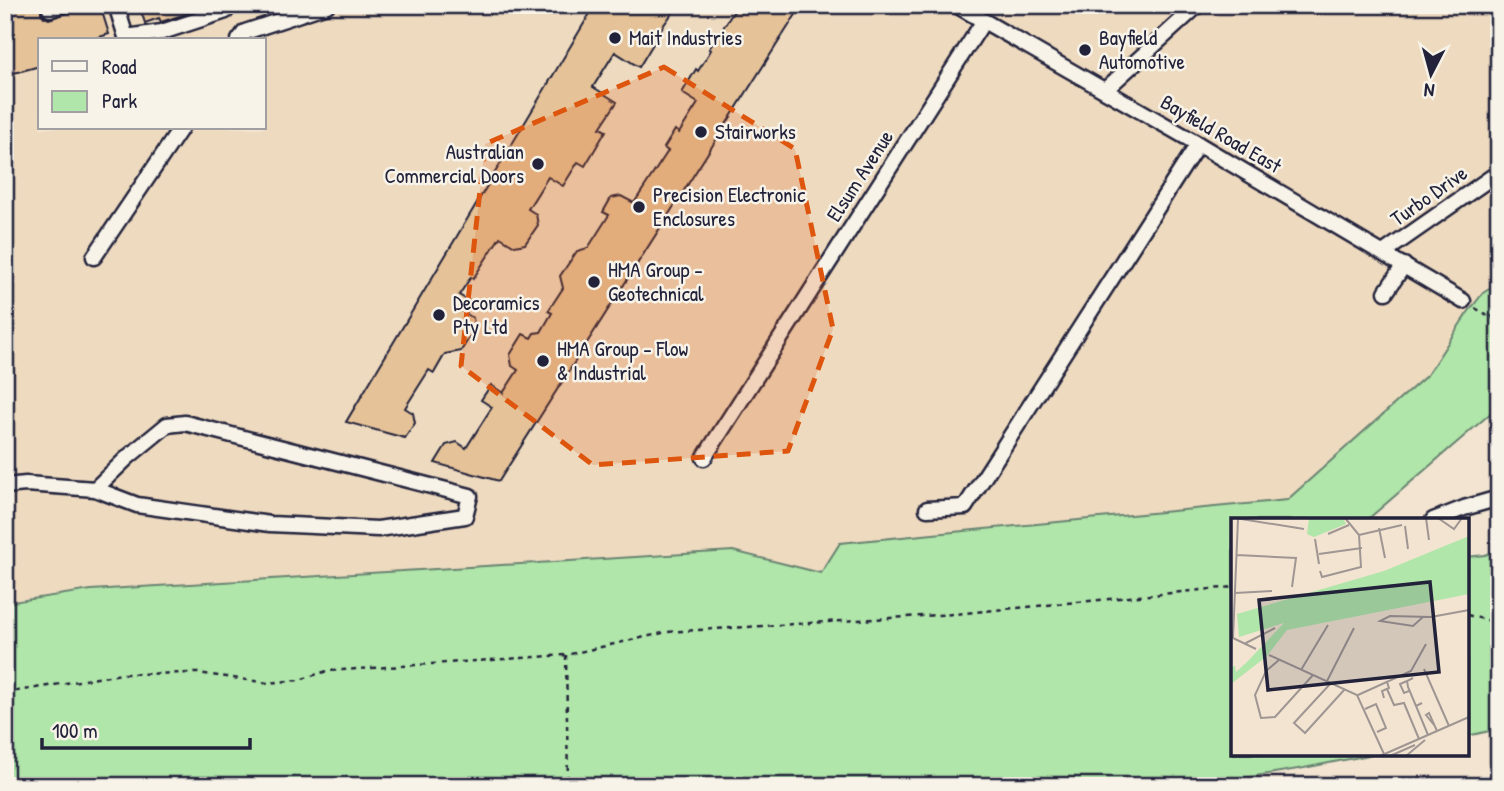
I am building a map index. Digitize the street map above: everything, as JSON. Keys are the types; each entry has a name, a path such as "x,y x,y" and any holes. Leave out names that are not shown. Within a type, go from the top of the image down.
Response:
{"street":[{"path":"116,5 127,38 162,32 226,11"},
{"path":"240,38 245,32 327,5"},
{"name":"Bayfield Road East","path":"956,5 1463,301"},
{"path":"1105,90 1198,5"},
{"name":"Elsum Avenue","path":"704,458 983,22"},
{"path":"94,257 180,130"},
{"path":"927,509 965,507 1198,144"},
{"name":"Turbo Drive","path":"1383,253 1499,172"},
{"path":"1386,292 1404,265"},
{"path":"5,486 26,484 95,489 137,505 270,524 378,529 465,516 470,496 185,423 167,425 95,489"},
{"path":"1438,518 1499,498"}],"path":[{"path":"1463,301 1499,322"},
{"path":"1491,317 1499,312"},
{"path":"5,693 121,674 198,673 268,683 299,680 327,671 566,654 667,632 954,614 1231,587"},
{"path":"1469,616 1499,623"},
{"path":"566,654 568,786"}],"highlighted area":[{"path":"664,67 795,149 833,329 788,451 593,465 461,366 485,144"}],"shaded area":[{"path":"5,5 1499,5 1499,283 1483,293 1427,375 1287,500 840,543 821,573 733,551 80,591 5,602"}],"green space":[{"path":"1499,283 1499,406 1369,518 1231,518 1231,756 1364,756 1195,786 5,786 5,603 91,590 733,551 821,573 840,543 1287,500 1427,375 1483,293"},
{"path":"1499,550 1499,729 1469,736 1469,557"}],"building":[{"path":"5,5 41,5 41,13 49,19 83,8 82,5 100,5 109,34 96,38 38,38 38,67 14,73 5,51"},
{"path":"139,5 213,5 161,22 159,18 145,23"},
{"path":"595,5 678,5 651,43 653,44 639,67 615,52 593,87 617,102 600,128 606,131 585,166 578,162 563,186 548,177 528,209 536,214 538,225 525,244 515,246 500,237 473,279 471,277 459,295 469,301 462,311 473,318 475,328 461,351 445,354 434,373 429,370 405,408 413,413 415,423 405,438 346,422"},
{"path":"738,5 802,5 499,481 435,463 446,445 457,442 466,448 492,407 481,400 491,385 503,393 518,370 512,366 510,355 523,334 531,338 534,333 541,332 552,313 548,311 563,288 560,276 577,251 588,248 609,215 603,212 611,198 621,196 634,203 668,151 664,148 675,130 679,133 698,103 682,93"}],"place":[{"name":"Mait Industries","path":"615,38"},
{"name":"Bayfield Automotive","path":"1085,50"},
{"name":"Stairworks","path":"701,132"},
{"name":"Australian Commercial Doors","path":"538,164"},
{"name":"Precision Electronic Enclosures","path":"639,207"},
{"name":"HMA Group - Geotechnical","path":"594,282"},
{"name":"Decoramics Pty Ltd","path":"439,315"},
{"name":"HMA Group - Flow & Industrial","path":"543,361"}]}
